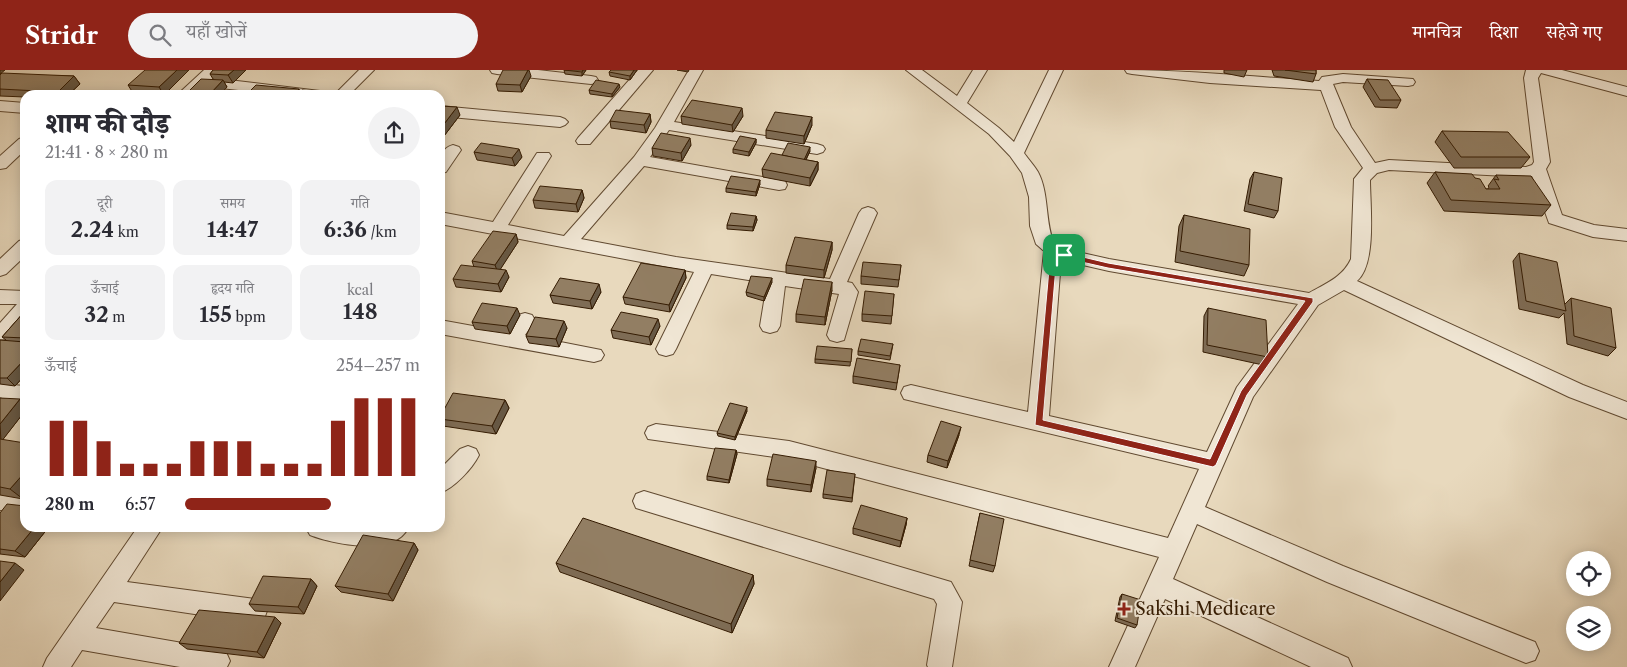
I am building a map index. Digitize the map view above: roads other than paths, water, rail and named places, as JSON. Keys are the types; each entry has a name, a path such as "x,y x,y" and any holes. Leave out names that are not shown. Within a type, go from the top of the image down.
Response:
{"street":[{"path":"190,90 213,70"},
{"path":"346,90 367,70"},
{"path":"498,70 591,80"},
{"path":"584,141 646,70"},
{"path":"568,242 640,160 664,125 696,70"},
{"path":"913,70 994,131 1016,153 1030,173 1037,197 1040,226 1045,244 1064,255 1085,261 1311,300"},
{"path":"959,104 980,70"},
{"path":"1016,153 1056,70"},
{"path":"1132,70 1171,76 1265,76 1326,86"},
{"path":"1122,667 1244,393 1311,300 1343,282 1354,272 1360,259 1362,179 1370,169 1389,165 1526,172 1538,169 1542,162 1531,78 1532,72 1536,70"},
{"path":"1546,70 1627,92"},
{"path":"1370,169 1343,127 1325,83 1327,80 1352,74 1408,82"},
{"path":"200,81 277,90"},
{"path":"0,106 20,108"},
{"path":"445,111 560,122"},
{"path":"664,125 817,149"},
{"path":"0,164 20,146"},
{"path":"445,161 453,150"},
{"path":"497,229 543,156"},
{"path":"640,160 779,185"},
{"path":"1538,169 1555,219 1593,232 1626,239"},
{"path":"836,286 868,212"},
{"path":"445,219 705,267 844,288 849,292 837,335"},
{"path":"1038,422 1054,249"},
{"path":"0,270 20,250"},
{"path":"666,349 705,267"},
{"path":"770,326 777,277"},
{"path":"1343,282 1576,391 1627,411"},
{"path":"0,296 20,298"},
{"path":"0,336 20,314"},
{"path":"511,340 525,320"},
{"path":"445,329 594,355"},
{"path":"0,392 20,394"},
{"path":"911,393 1213,463"},
{"path":"656,433 789,450 1174,550"},
{"path":"445,479 468,455"},
{"path":"0,500 20,503"},
{"path":"644,501 942,590 950,602 940,665"},
{"path":"1191,511 1335,574 1526,651"},
{"path":"56,667 147,532"},
{"path":"344,532 371,536 390,532"},
{"path":"1159,584 1339,667"},
{"path":"108,590 255,611"},
{"path":"76,637 217,661"}],"place":[{"name":"Sakshi Medicare","path":"1124,609"}]}
